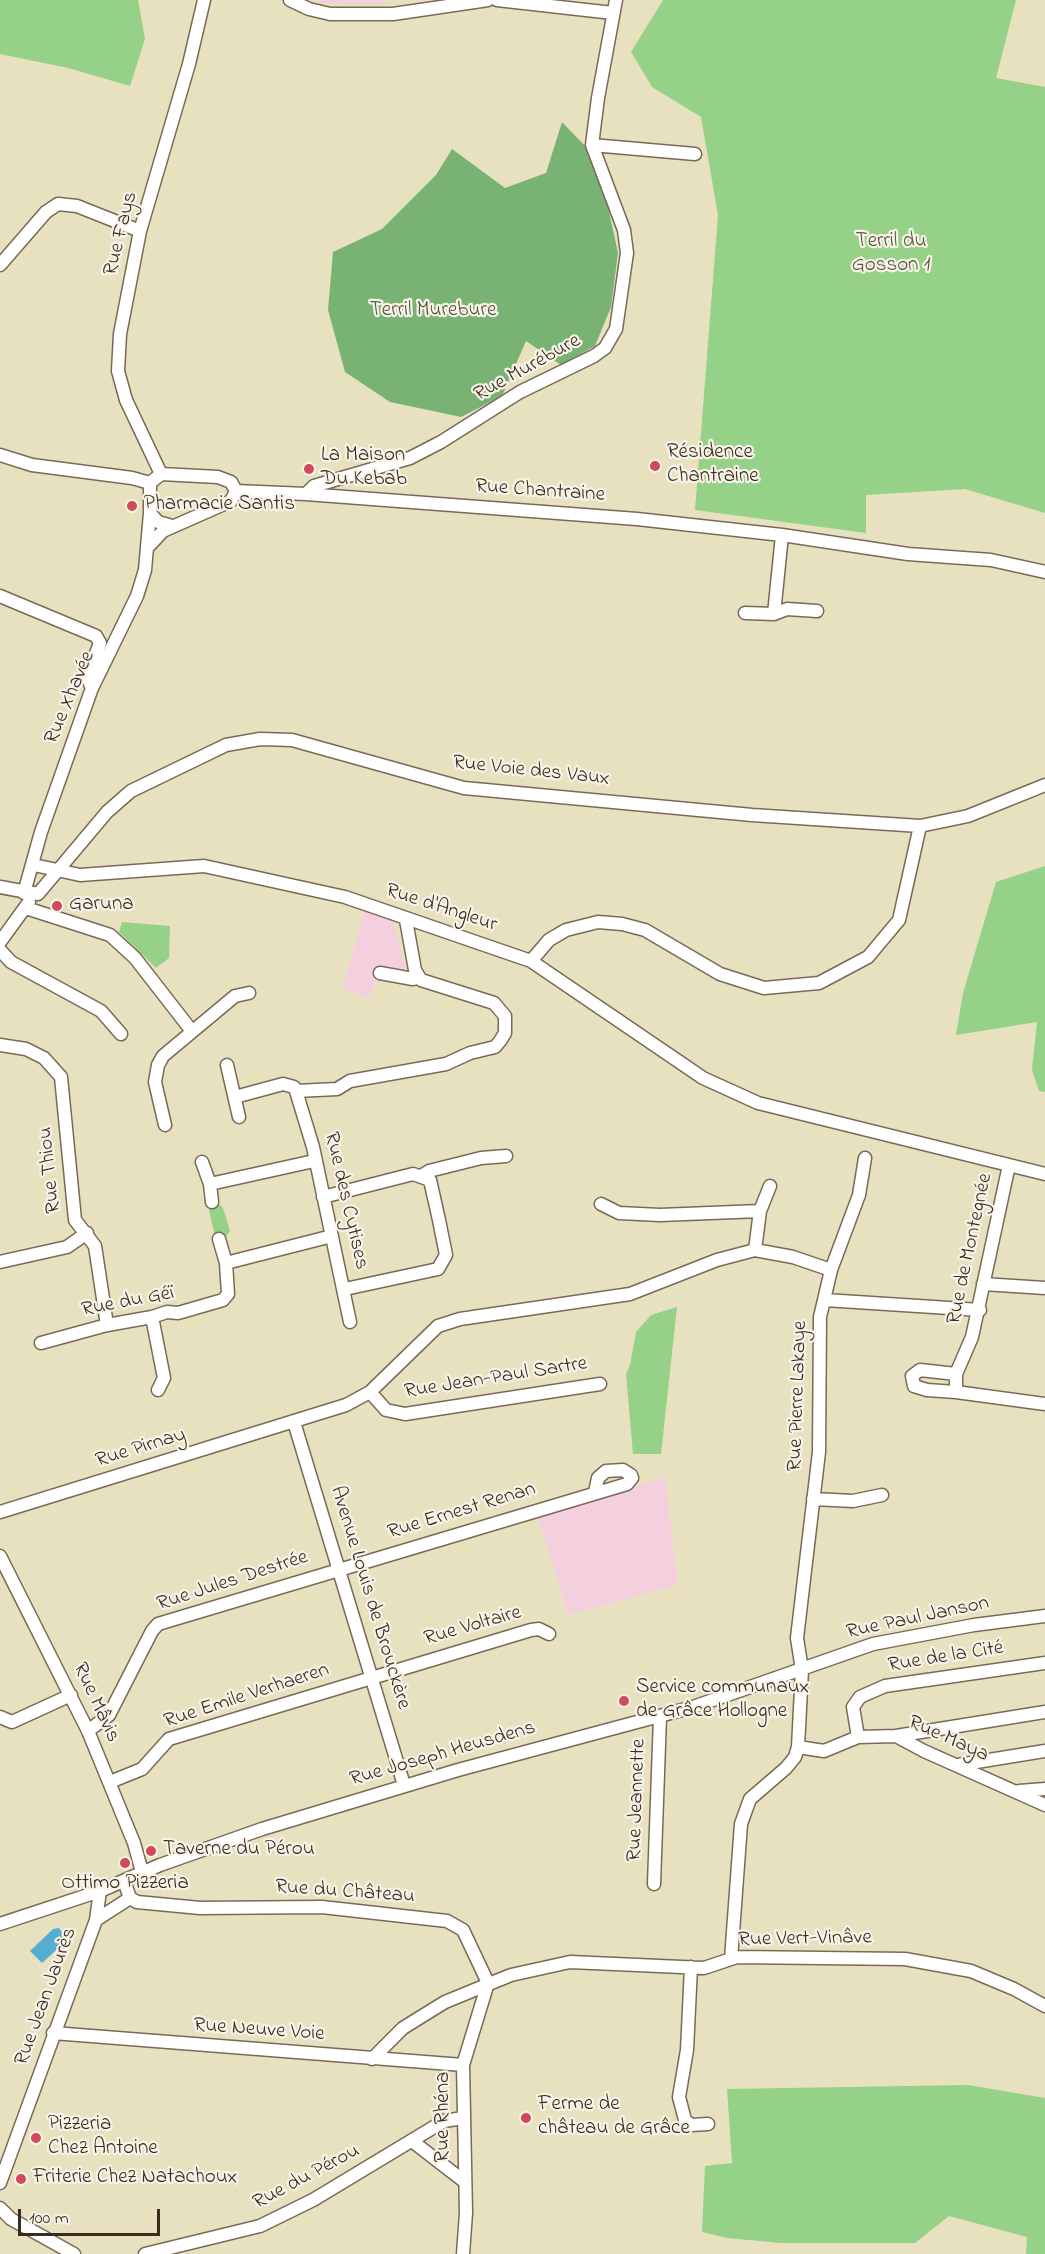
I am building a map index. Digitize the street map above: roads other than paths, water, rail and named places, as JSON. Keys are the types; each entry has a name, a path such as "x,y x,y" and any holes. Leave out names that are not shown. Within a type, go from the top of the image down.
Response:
{"street":[{"name":"Rue Fays","path":"161,474 126,399 118,371 125,300 140,231 189,64 204,0"},
{"path":"290,0 309,9 330,14 393,14 488,0"},
{"path":"497,0 613,13"},
{"name":"Rue Murébure","path":"301,493 315,486 410,458 441,442 520,392 594,356 605,348 616,329 627,254 624,230 592,145 616,0"},
{"path":"592,145 695,154"},
{"path":"0,265 46,212 58,204 77,206 140,231"},
{"path":"0,455 32,465 132,478 150,483 161,474 218,477 231,482 236,492 231,501 172,526 163,531 148,547"},
{"name":"Rue Xhavée","path":"31,894 41,832 92,688 137,596 148,547 150,483"},
{"name":"Rue Chantraine","path":"236,492 301,493 629,518 782,535 908,554 991,560 1045,572"},
{"path":"150,513 158,522 172,526"},
{"path":"774,614 782,535"},
{"path":"0,596 96,636 100,643 87,677 92,688"},
{"path":"745,614 774,614 787,609 817,611"},
{"name":"Rue Voie des Vaux","path":"31,894 56,871 107,812 131,790 226,745 260,739 291,740 464,788 752,815 920,826 968,816 1045,785"},
{"path":"531,961 549,940 566,930 598,922 622,924 645,930 720,974 764,988 819,983 868,957 899,920 920,826"},
{"name":"Rue d'Angleur","path":"34,865 56,871 98,875 177,866 204,866 345,897 406,920 531,961 703,1078 758,1103 1045,1174"},
{"path":"0,887 31,894 26,908 0,942"},
{"path":"26,908 110,935 135,958 191,1030"},
{"path":"235,1097 283,1084 294,1087 296,1091 336,1089 350,1081 401,1070 428,1068 495,1047 505,1033 505,1016 495,1003 421,981 415,970 406,920"},
{"path":"0,950 11,962 101,1011 121,1034"},
{"path":"380,973 413,979 419,977"},
{"path":"165,1125 154,1082 163,1056 191,1030 235,996 249,993"},
{"name":"Rue Thiou","path":"0,1045 26,1050 44,1058 61,1077 75,1220 95,1246 107,1325"},
{"path":"227,1065 239,1117"},
{"name":"Rue des Cytises","path":"296,1091 306,1120 345,1289 350,1322"},
{"path":"421,1176 429,1171 482,1158 506,1156"},
{"name":"Rue Pierre Lakaye","path":"798,1747 802,1671 797,1638 819,1452 820,1317 831,1270 859,1195 865,1158"},
{"path":"210,1184 314,1161"},
{"path":"202,1162 210,1184 212,1202"},
{"name":"Rue de Montegnée","path":"956,1392 956,1374 972,1337 980,1310 983,1284 1009,1165"},
{"path":"323,1197 413,1174 430,1180 446,1255 442,1265 438,1269 345,1289"},
{"path":"770,1186 760,1211 755,1250 793,1257 831,1270"},
{"path":"601,1204 619,1213 660,1215 760,1211"},
{"path":"0,1262 67,1247 87,1233"},
{"path":"219,1239 226,1263 332,1236"},
{"name":"Rue Pirnay","path":"0,1512 335,1410 370,1392 438,1326 460,1319 630,1294 717,1260 755,1250"},
{"name":"Rue du Géï","path":"41,1343 107,1325 214,1305 228,1294 226,1263"},
{"path":"983,1284 1045,1288"},
{"path":"825,1300 980,1310"},
{"path":"152,1317 164,1378 158,1390"},
{"path":"956,1374 920,1370 912,1376 914,1386 927,1390 1045,1404"},
{"name":"Rue Jean-Paul Sartre","path":"370,1392 386,1410 398,1414 600,1384"},
{"name":"Avenue Louis de Brouckère","path":"294,1422 404,1785"},
{"name":"Rue Ernest Renan","path":"340,1569 595,1492"},
{"name":"Rue Pierre Lakaye","path":"813,1498 854,1501 882,1495"},
{"name":"Rue Mâvis","path":"0,1556 88,1731 134,1843 142,1872"},
{"name":"Rue Jules Destrée","path":"88,1731 109,1715 152,1631 159,1624 340,1569"},
{"name":"Rue Paul Janson","path":"802,1671 873,1644 974,1625 1045,1616"},
{"name":"Rue Voltaire","path":"372,1678 531,1629 539,1629 549,1634"},
{"name":"Rue de la Cité","path":"858,1737 853,1707 860,1697 885,1686 1045,1663"},
{"name":"Rue Joseph Heusdens","path":"0,1924 100,1891 142,1872 219,1843 404,1785 660,1717 802,1671"},
{"name":"Rue Emile Verhaeren","path":"110,1782 142,1769 169,1739 372,1678"},
{"path":"0,1727 71,1695"},
{"path":"896,1736 1045,1712"},
{"path":"0,1717 12,1722"},
{"name":"Rue Jeannette","path":"654,1884 660,1717"},
{"name":"Rue Maya","path":"798,1747 825,1751 858,1737 896,1736 1045,1805"},
{"path":"731,1959 741,1824 750,1799 786,1768 795,1757 798,1747"},
{"path":"957,1765 1045,1751"},
{"path":"1015,1792 1045,1789"},
{"path":"96,1920 130,1898 124,1881"},
{"name":"Rue Jean Jaurès","path":"0,2183 96,1920 100,1891"},
{"name":"Rue du Château","path":"130,1898 137,1902 200,1908 322,1907 447,1921 463,1930 488,1983"},
{"name":"Rue Vert-Vinâve","path":"372,2060 403,2028 445,2002 511,1975 570,1962 704,1968 731,1959 905,1959 971,1971 1014,1989 1045,2006"},
{"path":"691,1967 687,2050 679,2097 681,2111 691,2125 708,2124"},
{"name":"Rue Rhéna","path":"463,2254 465,2182 463,2065 488,1983"},
{"name":"Rue Neuve Voie","path":"53,2033 372,2060 463,2065"},
{"name":"Rue du Pérou","path":"145,2254 260,2226 313,2200 444,2121 463,2118"},
{"path":"412,2141 465,2182"},
{"path":"0,2210 11,2219 74,2254"}],"water":[{"path":"59,1928 65,1937 64,1943 42,1963 30,1951 53,1929"}],"place":[{"name":"Résidence Chantraine","path":"655,466"},
{"name":"La Maison Du Kebab","path":"309,469"},
{"name":"Pharmacie Santis","path":"132,506"},
{"name":"Garuna","path":"57,906"},
{"name":"Service communaux de Grâce Hollogne","path":"624,1701"},
{"name":"Taverne du Pérou","path":"151,1851"},
{"name":"Ottimo Pizzeria","path":"125,1863"},
{"name":"Ferme de château de Grâce","path":"526,2118"},
{"name":"Pizzeria Chez Antoine","path":"36,2138"},
{"name":"Friterie Chez Natachoux","path":"21,2179"}],"park label":[{"name":"Terril du Gosson 1","path":"891,255"},
{"name":"Terril Murebure","path":"433,312"}]}
